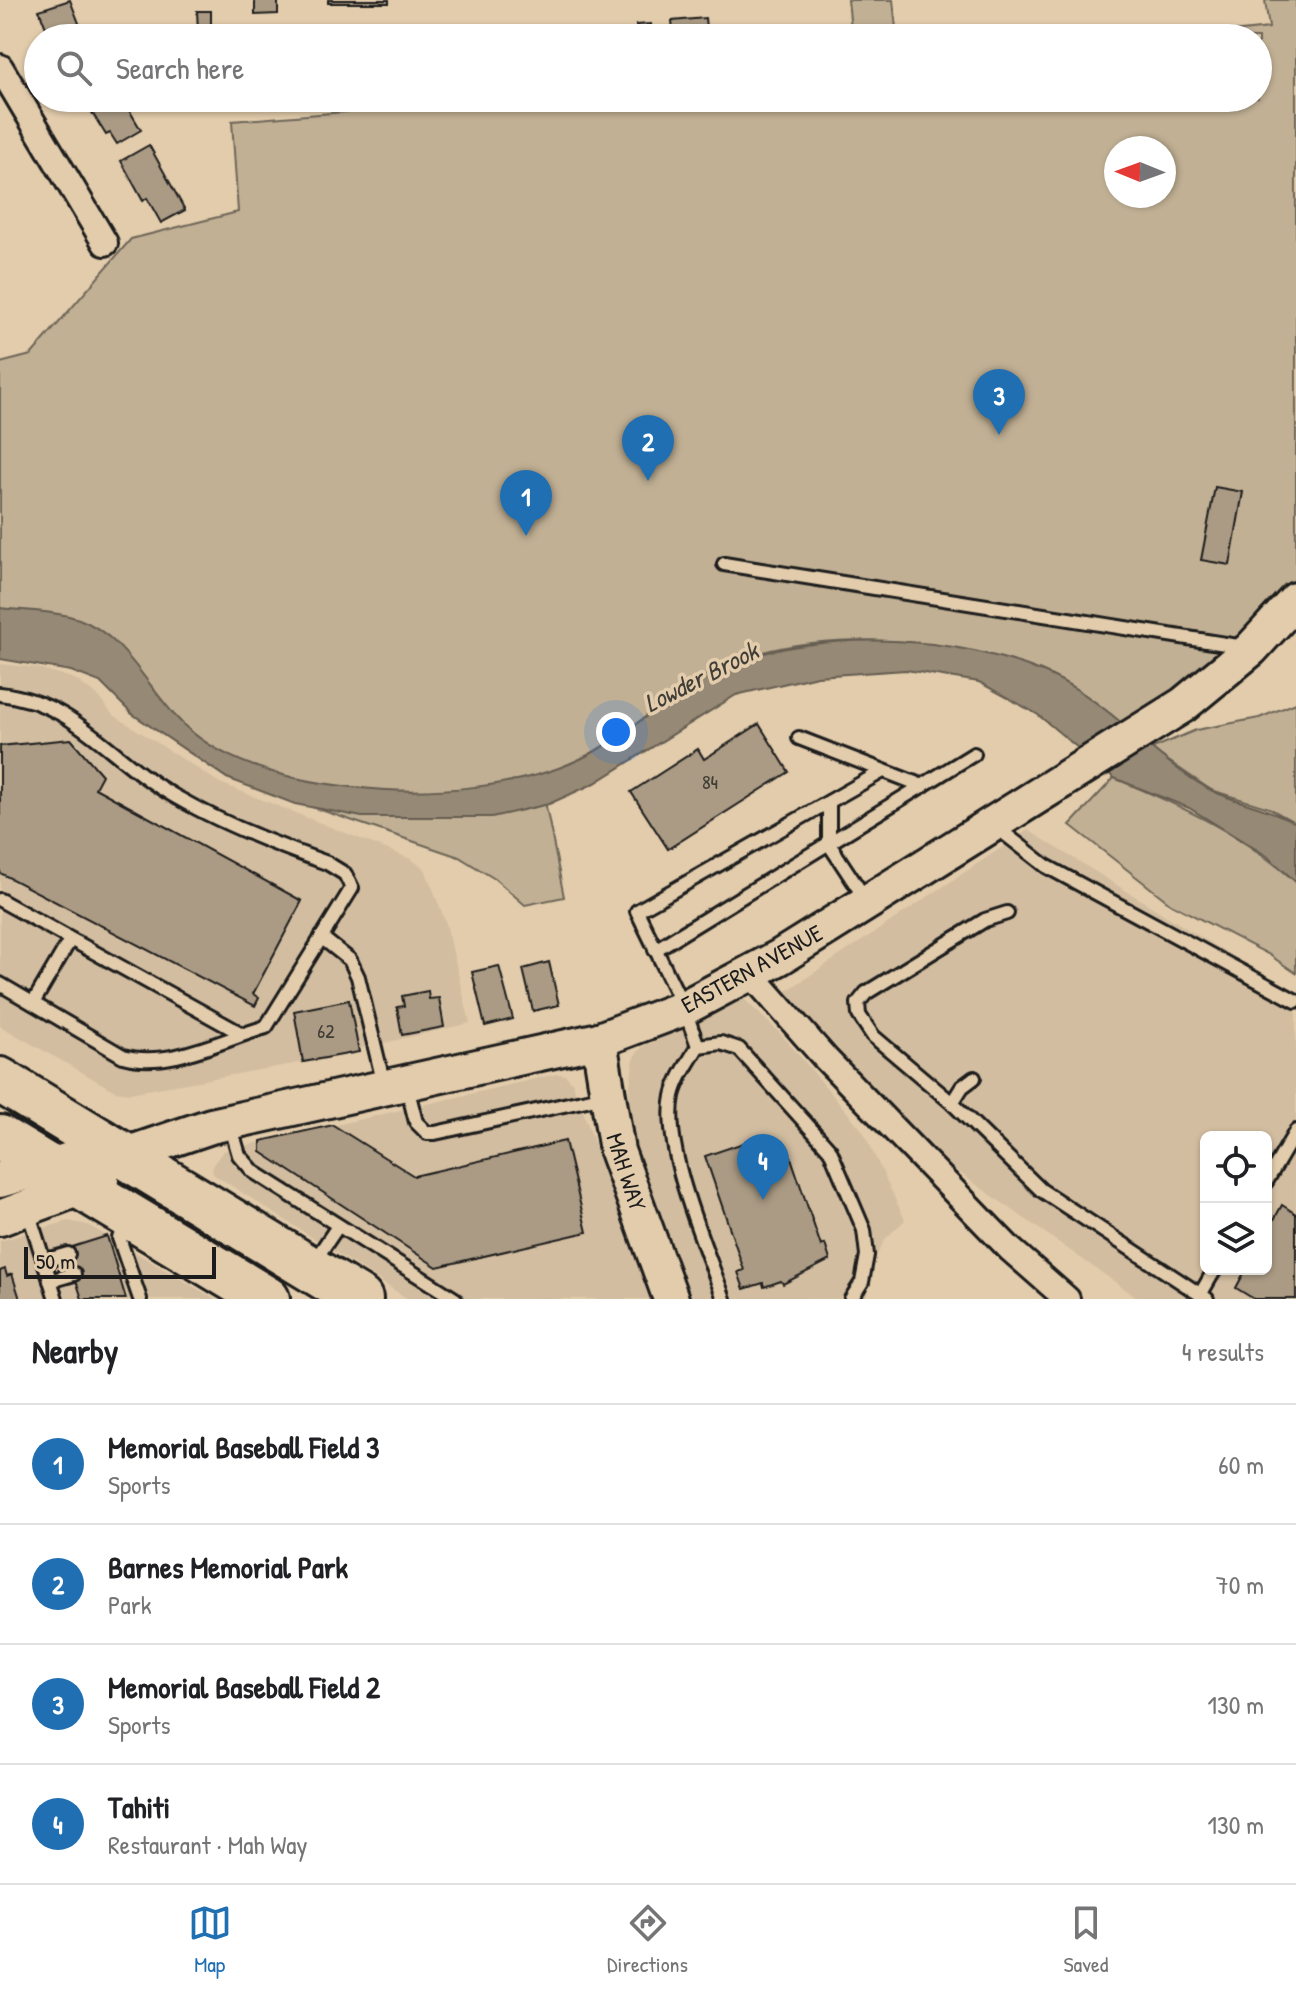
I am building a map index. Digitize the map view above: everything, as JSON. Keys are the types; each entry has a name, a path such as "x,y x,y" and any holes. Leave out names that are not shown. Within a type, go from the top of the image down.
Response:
{"highway":[{"path":"0,1080 360,1299"},
{"path":"0,1138 82,1188 122,1245 248,1295"}],"main road":[{"name":"EASTERN AVENUE","path":"0,1180 91,1156 122,1156 191,1131 599,1040 684,1008 751,974 1068,780 1183,705 1251,649 1296,600"},
{"name":"MAH WAY","path":"599,1040 617,1151 671,1299"},
{"name":"EASTERN AVENUE","path":"14,1213 99,1181 122,1156"}],"street":[{"path":"0,67 24,107"},
{"path":"27,112 105,243"},
{"path":"751,974 826,1059 977,1215 1067,1299"}],"lane":[{"path":"724,564 1251,649"},
{"path":"0,694 28,697 58,709 131,769 177,798 345,874 352,888 266,1027 163,1059 140,1061 123,1056 0,984"},
{"path":"799,738 923,786"},
{"path":"655,950 974,754"},
{"path":"724,1299 685,1188 672,1118 675,1090 698,1046 684,1008 637,911 883,771"},
{"path":"829,802 829,844 867,903"},
{"path":"994,825 1046,866 1296,1001"},
{"path":"0,900 242,1034"},
{"path":"1007,913 985,920 876,986 858,1003 859,1015 873,1036 952,1103 1041,1190 1204,1297 1213,1275"},
{"path":"321,937 350,960 396,1086 416,1122 427,1133 606,1095"},
{"path":"33,1003 70,940"},
{"path":"698,1046 721,1043 739,1049 830,1150 864,1230 867,1255 862,1282 851,1299"},
{"path":"952,1103 962,1087 974,1078"},
{"path":"229,1122 239,1155 247,1166 455,1299"},
{"path":"1272,1172 1296,1131"},
{"path":"14,1213 44,1261 56,1299"},
{"path":"308,1269 338,1226"},
{"path":"122,1245 129,1288 140,1299"},
{"path":"44,1261 68,1254"},
{"path":"50,1281 74,1274"}],"shaded area":[{"path":"848,0 893,0 896,24 851,24"},
{"path":"1265,0 1296,0 1296,600 1136,736 1092,699 1054,677 967,650 925,644 837,641 795,645 756,654 705,677 588,755 540,776 564,897 525,905 495,879 459,857 227,778 131,713 39,620 0,617 0,363 31,355 131,239 238,212 232,121 344,112 1272,112 1272,24 1268,24"},
{"path":"0,608 60,614 96,627 124,652 185,726 221,752 285,776 381,790 475,787 537,775 566,765 609,743 707,675 765,653 855,641 904,642 997,656 1076,689 1209,789 1296,823 1296,882 1267,856 1189,808 1114,778 1037,714 979,682 906,670 817,676 736,695 595,783 549,804 492,817 362,817 295,804 227,778 131,713 100,682 71,671 0,659"},
{"path":"0,664 38,668 75,679 100,698 112,714 220,783 411,859 425,869 446,923 470,1023 293,1064 130,1093 115,1091 0,1026"},
{"path":"1296,703 1296,823 1269,808 1211,790 1151,749 1196,730 1259,718"},
{"path":"1114,778 1210,822 1254,849 1296,882 1296,973 1268,954 1171,904 1070,825"},
{"path":"1028,830 1296,996 1296,1299 1139,1299 940,1159 785,992"},
{"path":"744,999 782,1035 863,1131 905,1220 885,1239 876,1257 866,1299 687,1299 637,1161 630,1128 629,1093 634,1057 642,1047"},
{"path":"557,1074 565,1075 572,1082 652,1299 408,1299 213,1174 212,1166 223,1151"},
{"path":"68,1221 88,1225 215,1299 0,1299 0,1241"}],"building":[{"path":"70,0 79,24 44,24 39,10"},
{"path":"255,0 278,0 278,14 255,15"},
{"path":"328,0 389,0 389,3 328,3"},
{"path":"197,11 211,11 211,24 198,24"},
{"path":"705,18 706,24 672,24 672,21"},
{"path":"92,112 130,112 141,130 117,144 110,133 106,135"},
{"path":"149,145 185,210 161,223 147,198 143,201 121,161"},
{"path":"1215,487 1243,492 1230,565 1201,560"},
{"path":"759,724 789,772 668,849 631,792 698,749 704,759"},
{"path":"71,739 102,775 95,788 302,901 253,994 259,998 255,1006 0,873 0,746"},
{"path":"549,962 559,1005 533,1011 523,969"},
{"path":"499,966 513,1019 485,1026 472,972"},
{"path":"428,991 429,999 439,998 444,1027 402,1035 397,1007 404,1006 402,996"},
{"path":"349,1000 359,1052 303,1062 294,1011"},
{"path":"333,1125 414,1176 565,1141 587,1232 437,1267 261,1152 261,1141"},
{"path":"758,1138 764,1154 787,1146 821,1246 825,1244 830,1260 783,1284 781,1281 764,1287 763,1283 744,1289 738,1272 744,1270 705,1156"},
{"path":"1282,1205 1296,1214 1296,1299 1254,1299 1236,1288 1243,1275 1272,1275 1272,1223"},
{"path":"107,1236 126,1299 82,1299 66,1249"},
{"path":"5,1269 7,1276 12,1274 20,1299 0,1299 0,1271"}],"place":[{"name":"Memorial Baseball Field 2","path":"999,435"},
{"name":"Barnes Memorial Park","path":"648,481"},
{"name":"Memorial Baseball Field 3","path":"526,536"},
{"name":"Tahiti","path":"763,1200"}],"water label":[{"name":"Lowder Brook","path":"701,677"}]}
